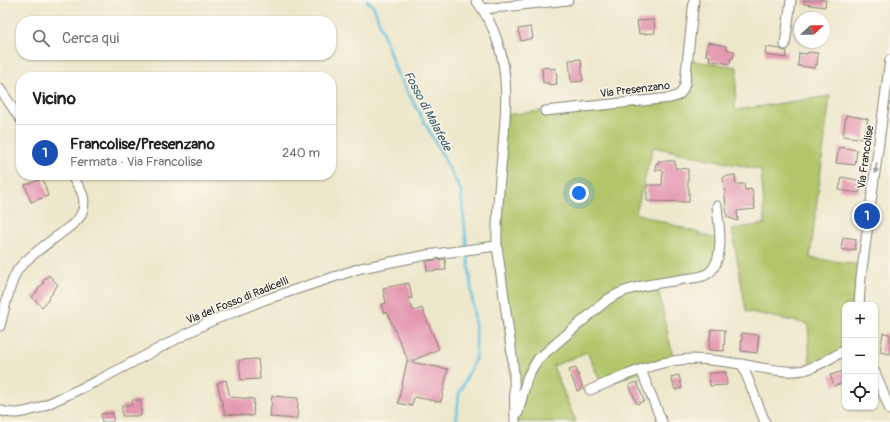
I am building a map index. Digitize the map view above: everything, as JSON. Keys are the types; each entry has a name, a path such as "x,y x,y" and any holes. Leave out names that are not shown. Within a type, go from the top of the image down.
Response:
{"street":[{"path":"476,0 492,26 502,60 504,78 505,115 497,246 512,355 515,422"},
{"path":"482,10 568,0"},
{"name":"Via Presenzano","path":"546,111 670,98 680,95 685,83 694,0"},
{"path":"785,45 791,0"},
{"name":"Via Francolise","path":"859,302 861,277 890,60"},
{"path":"0,89 16,113"},
{"path":"0,326 17,271 37,252 75,222 81,214 84,202 74,180"},
{"path":"515,422 527,378 533,366 543,355 601,305 614,296 626,291 701,276 710,272 716,262 720,246 717,206"},
{"name":"Via del Fosso di Radicelli","path":"0,410 17,414 39,408 97,381 209,322 264,300 316,282 361,268 427,255 497,246"},
{"path":"590,390 641,370 674,361 707,360 772,369 801,371 842,352"},
{"path":"742,364 765,422"},
{"path":"641,370 662,422"},
{"path":"876,374 890,410"}],"green space":[{"path":"687,60 737,67 735,110 830,96 810,258 863,265 860,302 842,302 842,352 810,368 808,324 746,311 732,229 765,224 761,170 653,147 636,213 720,240 718,257 701,276 657,284 674,361 602,385 587,352 553,366 576,422 515,422 497,246 505,115 680,95"}],"building":[{"path":"804,0 826,0 825,7 804,4"},
{"path":"654,20 655,33 639,34 637,21"},
{"path":"531,27 533,38 521,41 518,29"},
{"path":"708,42 726,46 728,50 735,51 733,58 731,58 730,64 709,60 710,56 706,55"},
{"path":"766,47 787,51 786,58 765,55"},
{"path":"808,52 818,53 817,65 815,65 815,68 798,66 799,53 807,54"},
{"path":"581,59 583,81 571,82 569,60"},
{"path":"549,67 550,69 556,68 557,84 549,85 549,83 543,83 542,68"},
{"path":"846,115 868,119 864,139 843,136"},
{"path":"839,147 857,150 855,165 836,163"},
{"path":"658,161 675,161 675,168 688,169 689,202 647,201 647,185 662,185 663,170 655,170 656,163 658,164"},
{"path":"735,175 736,184 744,184 745,190 752,189 755,209 737,211 738,221 727,217 723,177"},
{"path":"842,177 861,181 859,193 839,190"},
{"path":"43,180 48,196 31,202 25,185"},
{"path":"843,237 856,239 855,250 851,249 851,251 841,249"},
{"path":"445,259 446,270 427,271 426,261"},
{"path":"49,275 58,285 42,307 32,297 44,283 42,282"},
{"path":"409,283 412,298 408,299 414,311 422,308 439,349 410,362 448,369 441,402 414,397 412,406 398,403 408,361 387,312 384,313 381,305 386,303 383,288"},
{"path":"711,329 725,330 724,351 709,350"},
{"path":"742,333 759,335 757,353 741,351"},
{"path":"883,333 890,334 890,354 880,352"},
{"path":"258,359 260,379 241,380 239,360"},
{"path":"576,368 583,389 577,391 569,370"},
{"path":"726,372 727,385 710,386 709,373"},
{"path":"842,372 842,383 834,386 830,375"},
{"path":"679,375 682,388 675,390 671,377"},
{"path":"226,380 230,397 254,399 253,416 225,414 217,383"},
{"path":"637,382 644,401 637,404 629,385"},
{"path":"272,396 298,398 297,419 270,417"},
{"path":"132,400 141,400 141,416 122,416 122,405 132,405"},
{"path":"113,413 113,422 102,422 101,414"}],"waterway":[{"name":"Fosso di Malafede","path":"367,0 374,7 396,71 461,191 476,334 476,357 459,394 456,422"}],"place":[{"name":"Francolise/Presenzano","path":"867,216"}]}
